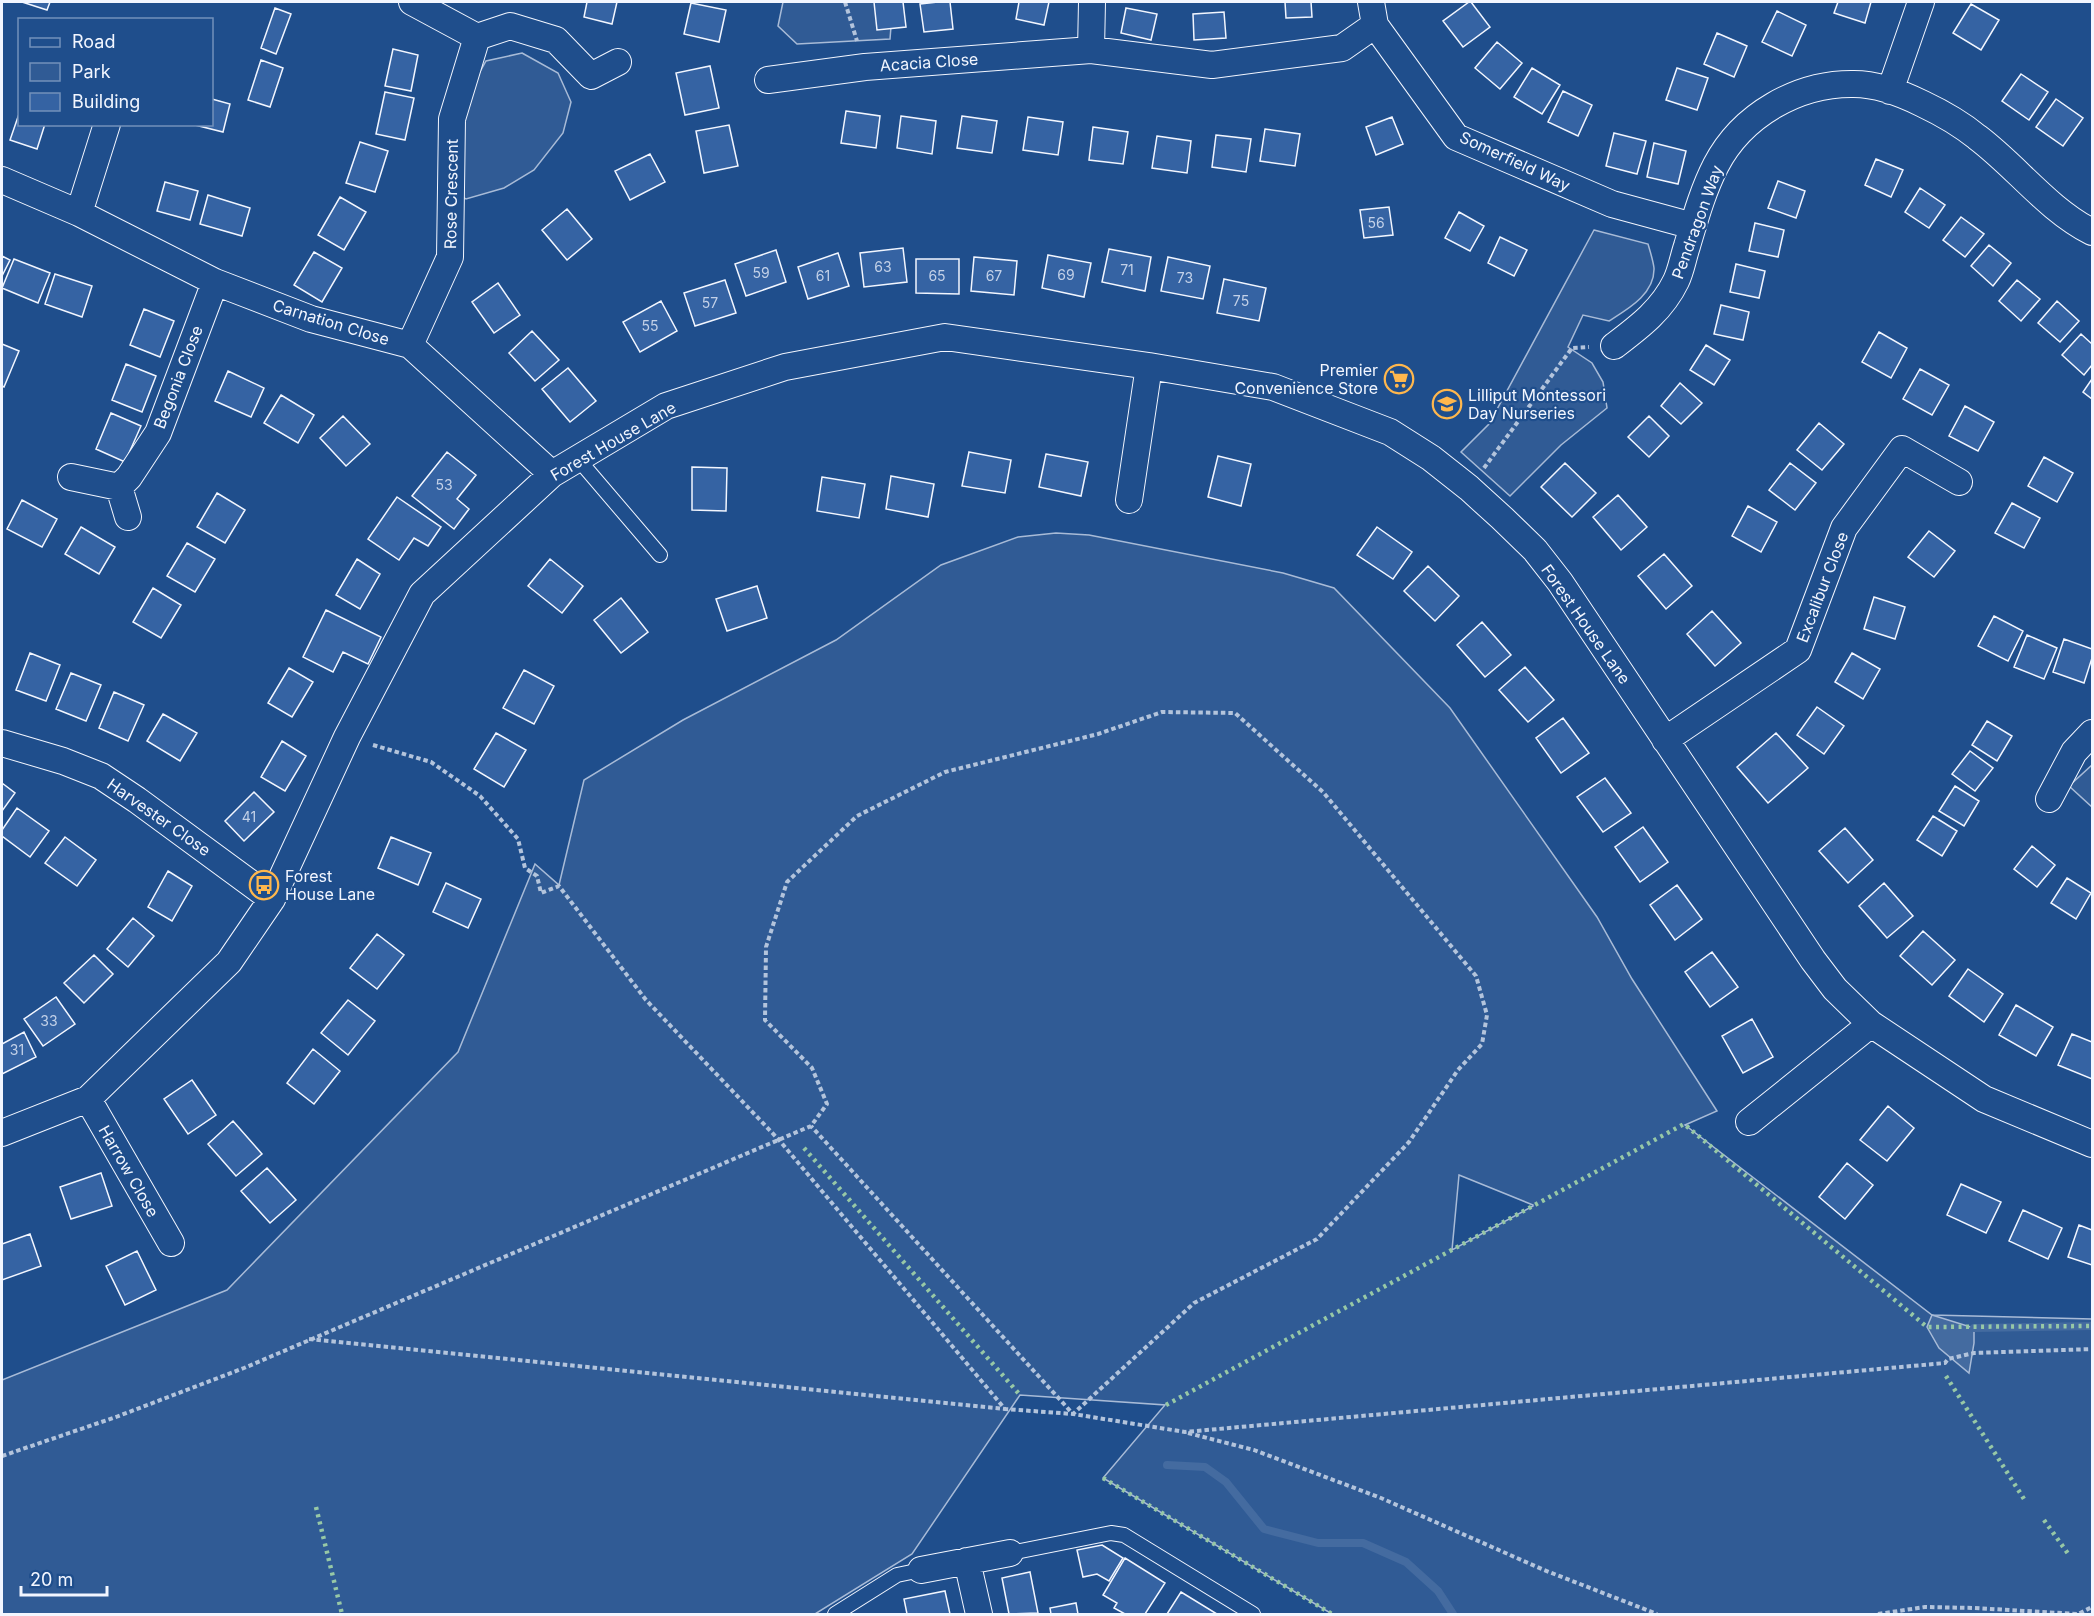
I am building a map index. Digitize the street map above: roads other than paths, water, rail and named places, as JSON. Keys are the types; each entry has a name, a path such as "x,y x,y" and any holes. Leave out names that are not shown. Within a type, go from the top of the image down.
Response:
{"street":[{"path":"412,2 477,37 510,26 556,40 591,76 618,62"},
{"path":"1091,50 1092,2"},
{"path":"1890,91 1921,2"},
{"name":"Acacia Close","path":"768,80 865,67 1091,50 1212,65 1342,48 1373,13"},
{"name":"Somerfield Way","path":"1373,13 1456,136 1612,204 1693,226"},
{"name":"Rose Crescent","path":"410,345 450,257 452,119 477,37"},
{"name":"Pendragon Way","path":"1614,346 1644,324 1662,304 1677,280 1693,226 1716,165 1733,139 1761,113 1789,97 1821,87 1855,84 1890,91 1922,103 1978,137 2046,200 2092,232"},
{"path":"80,213 106,126"},
{"name":"Carnation Close","path":"2,180 80,213 215,282 310,319 410,345 552,474"},
{"name":"Begonia Close","path":"119,487 129,477 158,433 215,282"},
{"name":"Forest House Lane","path":"2,1133 88,1100 230,962 272,899 347,737 422,594 552,474 666,406 677,402 785,367 945,337 1149,366 1272,387 1390,432 1431,458 1469,488 1535,550 1560,582 1813,960 1835,989 1871,1024 1984,1099 2092,1144"},
{"path":"1129,500 1149,366"},
{"name":"Excalibur Close","path":"1665,740 1798,650 1844,528 1902,449 1959,482"},
{"path":"71,477 119,487 128,517"},
{"path":"2049,799 2074,752 2092,733"},
{"name":"Harvester Close","path":"2,743 63,761 101,776 272,899"},
{"path":"1749,1122 1871,1024"},
{"name":"Harrow Close","path":"88,1100 171,1243"},
{"path":"921,1570 1010,1553"},
{"path":"968,1561 979,1614"}],"lane":[{"path":"578,459 660,555"},
{"path":"1010,1553 1111,1533 1125,1535 1252,1614"},
{"path":"835,1614 897,1575 921,1570"}],"waterway":[{"path":"1974,1328 2092,1326"},
{"path":"1167,1465 1205,1467 1226,1482 1264,1529 1318,1543 1363,1543 1406,1562 1438,1591 1453,1614"}],"place":[{"name":"Premier Convenience Store","path":"1399,379"},
{"name":"Lilliput Montessori Day Nurseries","path":"1447,404"},
{"name":"Forest House Lane","path":"264,885"}]}
